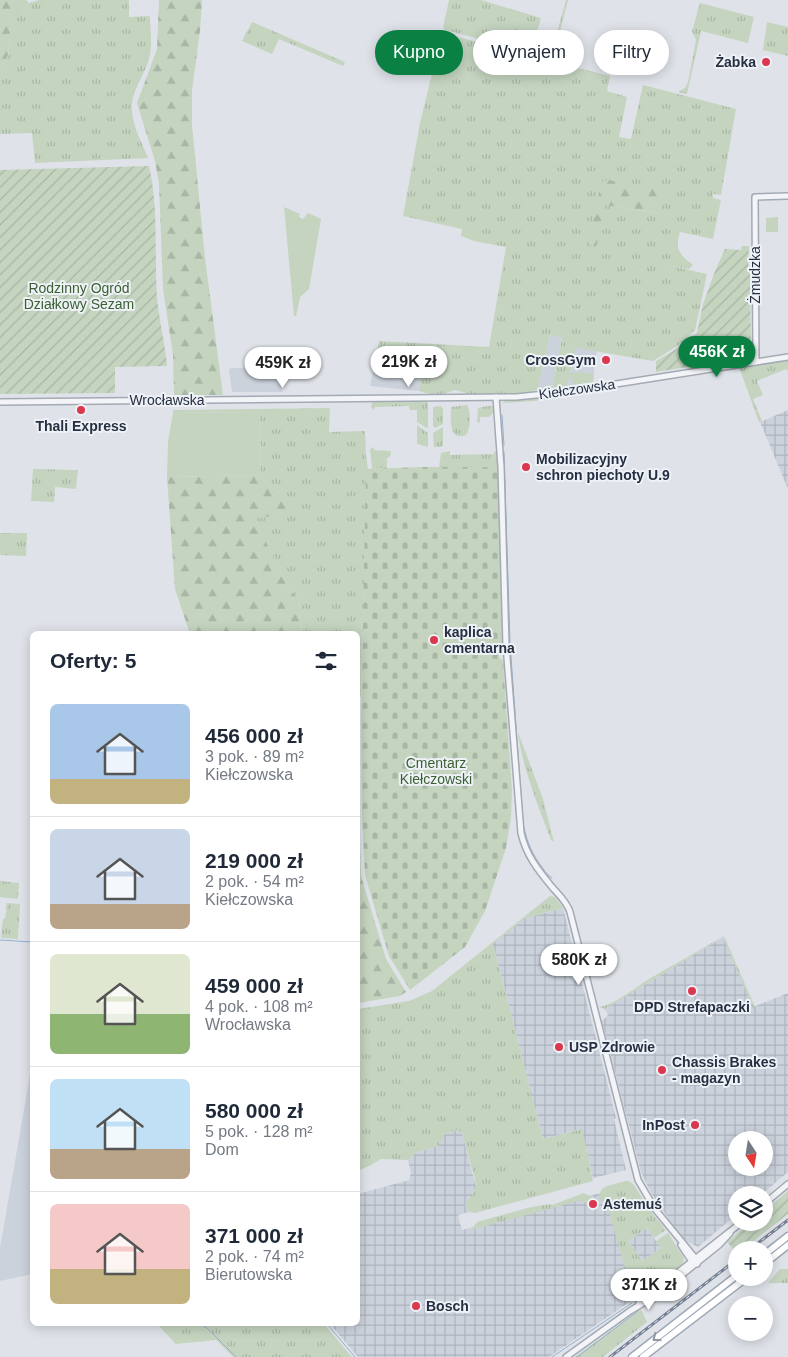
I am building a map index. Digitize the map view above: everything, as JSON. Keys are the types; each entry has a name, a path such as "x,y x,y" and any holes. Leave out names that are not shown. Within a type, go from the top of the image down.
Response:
{"main road":[{"path":"773,1248 788,1236"},
{"path":"773,1257 788,1245"},
{"path":"632,1357 728,1282"},
{"path":"643,1357 736,1286"}],"street":[{"name":"Żmudzka","path":"756,362 755,197 788,196"},
{"name":"Kiełczowska","path":"365,399 496,397 565,392 788,357"},
{"path":"496,397 503,514 506,650 521,833 525,847 536,868 569,908 636,1174 655,1209 694,1262"},
{"name":"Wrocławska","path":"0,402 365,399"},
{"path":"773,1196 788,1184"},
{"path":"566,1357 719,1245 731,1231"}],"shaded area":[{"path":"550,335 562,337 552,388 537,390"},
{"path":"575,347 597,351 594,378 593,382 567,386"},
{"path":"375,362 422,367 419,391 370,386"},
{"path":"231,368 284,368 286,374 283,374 282,377 285,378 282,392 232,392 229,370"},
{"path":"788,410 788,489 760,422"},
{"path":"563,908 616,1118 614,1119 626,1170 593,1178 581,1129 543,1139 493,944 525,918"},
{"path":"723,937 753,1007 788,993 788,1172 772,1186 728,1186 728,1222 698,1247 686,1241 670,1221 651,1193 641,1172 602,1021 608,1015 605,1009"},
{"path":"30,1075 30,1274 0,1281 0,1248"},
{"path":"457,1130 462,1133 476,1187 465,1205 469,1212 458,1215 462,1230 604,1192 634,1299 549,1357 358,1357 332,1326 360,1326 360,1193 409,1180 411,1173 408,1160 417,1152 438,1146 445,1134"},
{"path":"647,1228 661,1248 642,1261 628,1241"}],"green space":[{"path":"0,0 26,0 29,3 11,26 8,55 0,70"},
{"path":"39,0 129,0 129,17 150,16 150,54 135,91 132,104 134,123 148,158 35,163 32,133 0,134 0,70 8,55 11,26 29,3"},
{"path":"159,0 202,0 192,90 192,125 205,258 223,395 174,395 173,355 163,289 159,184 155,161 137,103 157,49"},
{"path":"449,0 481,0 541,18 538,30 473,30 473,37 463,35 463,30 446,30 443,28"},
{"path":"566,0 568,0 560,30 558,30"},
{"path":"700,3 754,17 748,43 701,31 687,94 678,92 685,88 688,82 696,40 692,31"},
{"path":"252,22 345,62 343,66 279,39 272,54 242,41"},
{"path":"767,22 788,27 788,56 763,50"},
{"path":"463,38 473,41 473,75 584,75 584,69 594,72 594,75 610,76 607,91 627,97 619,137 631,139 643,85 736,109 721,195 713,194 713,198 721,200 713,239 680,232 678,238 679,251 693,265 689,269 667,265 707,274 695,330 677,346 653,361 576,348 567,386 552,388 562,338 550,335 537,390 517,395 472,395 455,390 440,395 419,391 422,367 376,362 379,341 489,347 506,247 474,241 461,236 462,229 403,216 420,123 432,75 463,75","holes":["607,180 656,201 654,213 605,205"]},
{"name":"Rodzinny Ogród Działkowy Sezam","path":"149,166 154,198 157,297 167,366 115,367 115,393 0,394 0,170"},
{"path":"607,180 659,188 654,213 605,205 595,252 590,244 601,182"},
{"path":"284,207 300,214 299,217 303,219 308,213 321,219 309,289 300,297 296,316 294,316"},
{"path":"778,217 778,232 766,232 766,218"},
{"path":"742,246 749,246 751,357 656,372 656,361 678,348 697,333 703,304 725,249 741,250"},
{"path":"788,360 788,371 786,369 757,381 763,395 753,399 762,421 759,422 739,367"},
{"path":"583,372 593,374 593,382 573,385 572,378 569,378 570,373"},
{"path":"611,388 534,401 502,403 508,400 558,396"},
{"path":"426,400 428,403 427,428 417,422 417,410 410,410 409,406 375,407 374,410 371,407 372,403 376,401"},
{"path":"467,405 470,420 468,432 466,435 456,435 453,432 451,423 451,407"},
{"path":"441,406 443,409 443,424 435,428 433,426 433,407"},
{"path":"493,406 493,413 489,417 480,417 479,423 477,421 478,408"},
{"path":"330,408 329,432 365,431 368,469 361,696 360,631 302,631 299,599 288,588 254,518 282,514 283,495 266,484 261,475 260,412 173,413 173,410"},
{"path":"260,412 261,475 167,477 168,441 173,413"},
{"path":"417,425 428,433 428,447 417,444"},
{"path":"443,427 443,445 441,447 434,447 433,433"},
{"path":"374,447 374,450 391,451 390,457 387,458 387,468 372,469 370,449"},
{"path":"450,451 450,455 494,454 494,451 498,454 499,467 439,467 441,453"},
{"name":"Cmentarz Kiełczowski","path":"499,467 503,648 499,652 499,657 503,661 512,791 511,817 506,848 485,911 465,947 410,990 389,956 365,875 361,721 366,469"},
{"path":"33,469 78,470 76,489 55,487 54,502 31,501"},
{"path":"261,475 266,484 283,495 289,505 282,514 255,519 288,588 299,599 302,631 189,631 175,589 167,477"},
{"path":"0,533 27,533 26,556 0,555"},
{"path":"518,732 543,799 554,842 551,840 531,786"},
{"path":"360,841 361,876 386,959 406,992 400,996 360,1003"},
{"path":"0,881 19,883 18,899 0,897"},
{"path":"550,896 555,897 563,908 525,918 493,944 543,1139 582,1129 593,1181 475,1213 469,1212 465,1205 476,1187 475,1179 462,1133 457,1130 445,1134 438,1146 417,1152 408,1160 381,1159 360,1170 360,1009 409,1001 432,991"},
{"path":"7,903 20,904 18,939 1,938"},
{"path":"724,936 755,1007 753,1008 723,937 605,1009 599,1007 617,1000"},
{"path":"629,1181 634,1185 652,1213 666,1230 654,1238 647,1228 628,1241 642,1261 661,1248 656,1241 668,1233 684,1258 682,1265 635,1303 606,1201 600,1202 599,1196 600,1192 606,1187"},
{"path":"788,1191 788,1214 773,1226 773,1204"},
{"path":"584,1193 591,1197 593,1207 590,1207 583,1201 578,1201 471,1230 477,1222 531,1207 552,1205"},
{"path":"740,1231 766,1231 754,1241 728,1241"},
{"path":"780,1269 788,1269 788,1283 773,1283 773,1277"},
{"path":"641,1309 647,1322 603,1357 575,1357"},
{"path":"159,1326 326,1326 352,1357 233,1357 216,1340 176,1344"}],"waterway":[{"path":"502,415 504,445"},
{"path":"504,452 510,643 523,823 532,852 552,878"},
{"path":"0,940 30,942"},
{"path":"552,1357 632,1303"},
{"path":"577,1357 638,1311"},
{"path":"204,1326 236,1357"},
{"path":"329,1326 355,1357"}],"railway":[{"path":"761,1241 788,1220"},
{"path":"610,1357 728,1266"}],"place":[{"name":"Żabka","path":"766,62"},
{"name":"CrossGym","path":"606,360"},
{"name":"Thali Express","path":"81,410"},
{"name":"Mobilizacyjny schron piechoty U.9","path":"526,467"},
{"name":"kaplica cmentarna","path":"434,640"},
{"name":"DPD Strefapaczki","path":"692,991"},
{"name":"USP Zdrowie","path":"559,1047"},
{"name":"Chassis Brakes - magazyn","path":"662,1070"},
{"name":"InPost","path":"695,1125"},
{"name":"Astemuś","path":"593,1204"},
{"name":"Bosch","path":"416,1306"}]}
